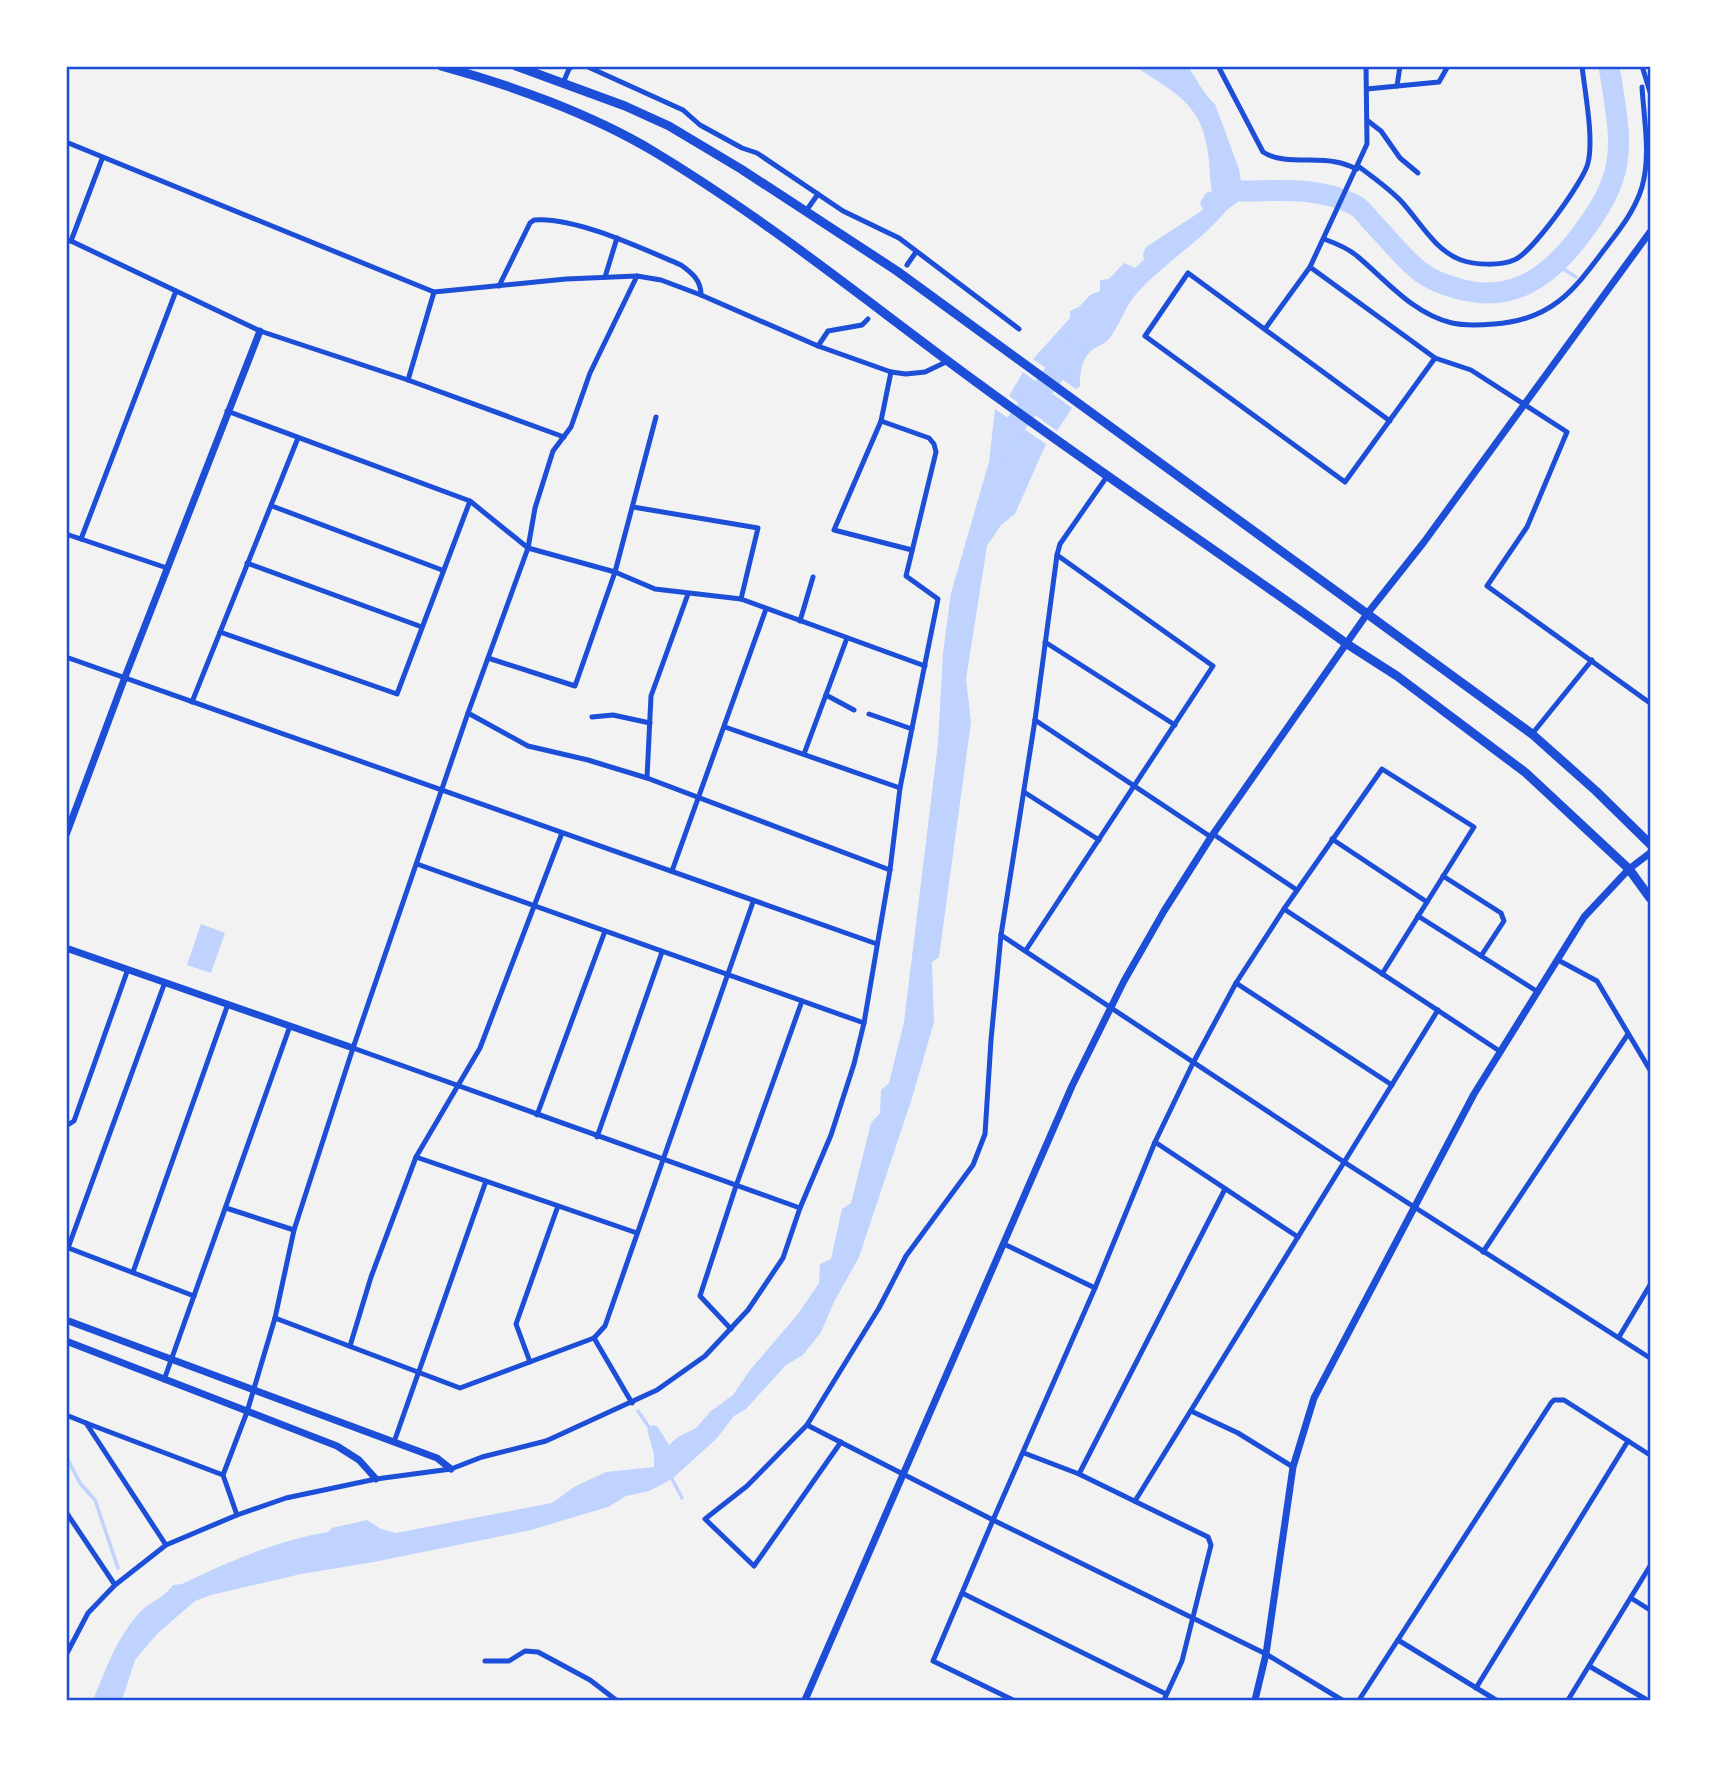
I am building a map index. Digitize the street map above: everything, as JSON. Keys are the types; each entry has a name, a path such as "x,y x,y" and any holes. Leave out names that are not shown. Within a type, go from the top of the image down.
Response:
{"highway":[{"path":"442,66 516,89 650,149 786,238 982,387 1347,644 1397,676 1526,773 1629,869 1650,898"},
{"path":"516,66 625,106 669,126 897,271 1532,734 1650,844"}],"street":[{"path":"563,83 573,66"},
{"path":"586,66 683,110 700,125 742,148 757,153 843,211 899,238 1019,329"},
{"path":"1218,66 1263,152 1288,158 1335,161 1358,168 1401,201 1436,243 1461,260 1485,264 1515,260 1527,251 1550,225 1581,180 1588,164 1590,145 1582,66"},
{"path":"1265,329 1310,267 1358,168 1367,144 1366,66"},
{"path":"1397,86 1401,66"},
{"path":"1367,89 1439,82 1448,66"},
{"path":"1642,66 1650,92"},
{"path":"1324,239 1355,254 1402,296 1432,317 1453,323 1513,323 1547,311 1564,299 1593,265 1636,205 1642,186 1647,150 1642,87"},
{"path":"1368,121 1381,131 1400,158 1418,173"},
{"path":"66,142 102,159 434,292 638,276 661,280 701,295 818,346 891,372 925,372 948,361"},
{"path":"102,159 69,241 260,331 408,380 564,437"},
{"path":"806,211 818,194"},
{"path":"499,286 534,220 559,221 617,238 681,265 690,271 701,285 701,295"},
{"path":"805,1700 1072,1086 1124,981 1164,911 1212,835 1367,614 1424,542 1650,232"},
{"path":"605,277 617,238"},
{"path":"907,265 916,252"},
{"path":"1310,267 1435,358 1471,370 1567,432 1527,527 1487,586 1650,703"},
{"path":"1390,421 1188,273 1145,336 1345,482 1390,421 1435,358"},
{"path":"237,1515 223,1475 247,1412 275,1318 294,1230 468,713 528,548 535,508 554,451 571,427 590,373 638,276"},
{"path":"81,539 176,291"},
{"path":"408,380 434,292"},
{"path":"818,346 828,331 862,326 868,319"},
{"path":"66,835 260,331"},
{"path":"891,372 881,421 834,530 912,550"},
{"path":"227,411 470,501 528,548 615,572 655,589 741,599 925,666"},
{"path":"488,658 575,686 615,572 656,417"},
{"path":"66,1655 88,1613 115,1585 166,1545 286,1498 376,1479 451,1469 482,1457 546,1441 657,1390 705,1356 731,1329 748,1310 783,1258 800,1208 831,1135 855,1064 890,870 901,788 938,599 906,576 936,452 934,444 929,438 881,421"},
{"path":"192,702 298,438"},
{"path":"841,1442 754,1566 705,1519 747,1486 807,1425 879,1308 906,1256 972,1165 985,1134 1002,935 1057,555 1060,544 1108,475"},
{"path":"220,632 397,694 470,501"},
{"path":"272,506 442,570"},
{"path":"633,507 758,528 741,599"},
{"path":"66,534 167,568"},
{"path":"1026,950 1213,666 1057,555"},
{"path":"247,563 422,627"},
{"path":"800,621 813,577"},
{"path":"647,778 652,696 688,594"},
{"path":"672,870 766,609"},
{"path":"804,754 847,638"},
{"path":"1045,642 1175,725"},
{"path":"66,657 877,944"},
{"path":"1532,734 1592,660"},
{"path":"826,695 854,710"},
{"path":"468,713 528,746 647,778 890,870"},
{"path":"869,714 912,729"},
{"path":"592,717 613,715 650,723"},
{"path":"1035,720 1297,890"},
{"path":"725,727 901,788"},
{"path":"1013,1700 933,1661 1095,1288 1154,1142 1193,1063 1236,983 1382,769 1474,827 1382,974"},
{"path":"1024,792 1099,840"},
{"path":"351,1346 371,1277 416,1157 480,1048 562,833"},
{"path":"1332,839 1427,902"},
{"path":"1255,1700 1266,1654 1293,1467 1314,1398 1474,1094 1584,917 1629,869 1650,853"},
{"path":"417,864 864,1023"},
{"path":"1443,876 1504,917 1504,922 1481,956"},
{"path":"275,1318 460,1388 594,1338 606,1326 753,902"},
{"path":"1284,909 1501,1052"},
{"path":"1418,916 1538,992"},
{"path":"537,1115 605,931"},
{"path":"1002,935 1344,1162 1650,1357"},
{"path":"66,948 800,1208"},
{"path":"597,1137 662,952"},
{"path":"1558,960 1597,981 1650,1070"},
{"path":"66,1126 74,1121 128,969"},
{"path":"165,982 67,1247 194,1296"},
{"path":"1236,983 1392,1085"},
{"path":"731,1329 701,1296 736,1186 802,1001"},
{"path":"133,1272 228,1004"},
{"path":"1135,1502 1438,1010"},
{"path":"164,1380 290,1026"},
{"path":"1483,1252 1628,1034"},
{"path":"1154,1142 1298,1237"},
{"path":"416,1157 637,1233"},
{"path":"394,1442 486,1181"},
{"path":"1079,1474 1225,1189"},
{"path":"530,1362 516,1324 558,1206"},
{"path":"226,1208 294,1230"},
{"path":"1004,1244 1095,1288"},
{"path":"1619,1337 1650,1285"},
{"path":"66,1320 437,1458 451,1469"},
{"path":"594,1338 632,1403"},
{"path":"66,1341 337,1446 359,1460 376,1479"},
{"path":"1359,1700 1554,1401 1564,1400 1650,1455"},
{"path":"1191,1411 1238,1433 1293,1467"},
{"path":"66,1415 223,1475"},
{"path":"86,1423 166,1545"},
{"path":"807,1425 1266,1654 1342,1700"},
{"path":"1476,1688 1628,1441"},
{"path":"962,1593 1165,1697 1182,1661 1211,1545 1208,1537 1079,1474 1024,1452"},
{"path":"66,1512 115,1585"},
{"path":"1568,1700 1650,1566"},
{"path":"1631,1598 1650,1610"},
{"path":"1398,1640 1496,1700"},
{"path":"485,1661 509,1661 525,1651 538,1652 590,1680 616,1700"},
{"path":"1589,1666 1647,1700"}],"water":[{"path":"1136,67 1188,67 1215,104 1239,169 1242,187 1269,188 1258,197 1242,194 1204,234 1137,293 1109,339 1087,355 1081,370 1080,386 1076,389 1033,359 1070,318 1070,311 1079,307 1090,295 1100,291 1100,280 1109,279 1124,263 1135,268 1144,260 1146,247 1203,210 1200,203 1206,193 1212,191 1207,147 1198,119 1182,99"},
{"path":"1023,372 1072,408 1057,431 1009,396"},
{"path":"995,409 1046,444 1015,514 1001,525 987,546 966,679 971,722 939,957 932,962 934,1022 912,1098 859,1257 821,1332 803,1355 786,1365 746,1409 734,1416 717,1438 672,1479 649,1491 626,1496 608,1507 531,1530 301,1574 195,1601 158,1633 135,1660 122,1700 93,1700 124,1633 143,1609 173,1585 182,1584 253,1553 328,1532 332,1528 367,1520 381,1529 396,1533 552,1503 574,1487 606,1472 654,1467 654,1455 647,1429 652,1425 657,1426 669,1445 696,1428 711,1411 733,1395 750,1370 798,1314 819,1283 820,1264 831,1259 842,1209 851,1203 871,1123 880,1113 881,1090 889,1083 904,1022 938,743 943,653 951,593 989,462"},
{"path":"201,924 225,933 211,973 187,965"}],"waterway":[{"path":"1240,191 1313,192 1355,205 1408,261 1422,273 1448,286 1492,293 1524,285 1551,267 1576,241 1606,196 1614,177 1619,139 1609,66"},
{"path":"1554,263 1576,277"},
{"path":"1003,448 1007,435 1071,352"},
{"path":"638,1411 651,1430"},
{"path":"66,1456 80,1483 95,1500 118,1568"},
{"path":"670,1475 682,1498"}]}
